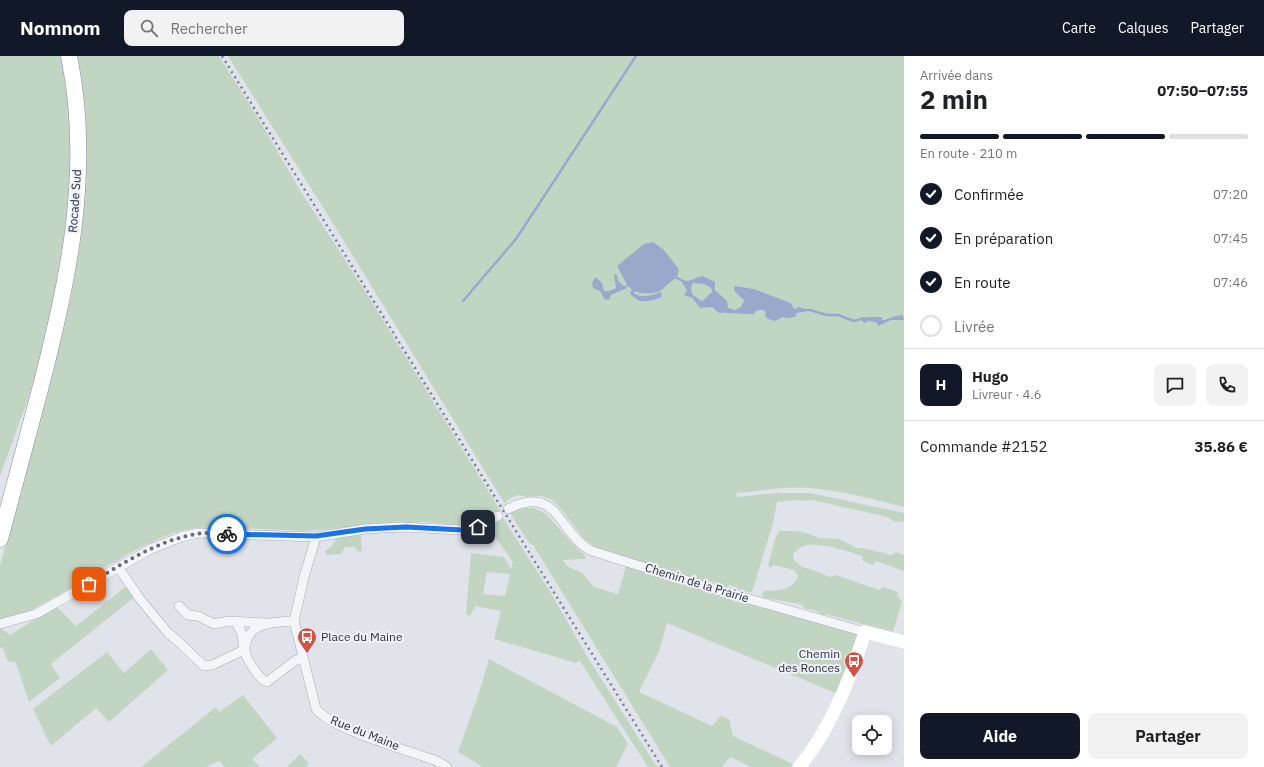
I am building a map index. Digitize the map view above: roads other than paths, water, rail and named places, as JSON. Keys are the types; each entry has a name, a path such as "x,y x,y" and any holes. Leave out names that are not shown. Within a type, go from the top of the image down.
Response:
{"highway":[{"name":"Rocade Sud","path":"0,539 52,345 69,266 77,207 78,131 76,103 69,56"},
{"name":"Rocade Sud","path":"0,498 52,345"}],"street":[{"name":"Chemin de la Prairie","path":"508,509 524,502 543,504 556,512 582,544 592,551 707,587 904,642"},
{"path":"0,624 36,614 151,549 181,537 198,533 316,536 365,529 399,527 470,529 487,523 498,516"},
{"name":"Rue du Maine","path":"316,536 304,577 294,621 314,704 320,714 348,729 437,761 447,767"},
{"path":"118,567 140,599 168,633 204,666 212,665 244,650 251,632 257,627 270,623"},
{"path":"179,606 188,615 198,616 214,624 236,621 270,623 294,621"},
{"path":"236,621 242,634 244,650 247,657 262,680 267,682 296,660 303,658"},
{"path":"799,767 828,726 855,662 865,632"}],"water":[{"path":"653,242 663,249 679,269 677,278 658,292 634,293 644,296 661,292 661,297 641,301 631,295 630,292 632,290 628,286 625,289 611,295 609,300 604,299 600,291 593,288 592,283 595,277 602,283 604,291 609,291 616,288 614,274 617,275 618,281 624,286 627,285 617,266 644,244"},
{"path":"703,276 715,282 715,290 727,301 728,308 735,310 741,307 744,300 735,292 735,286 754,289 791,303 794,309 799,307 806,310 804,312 797,313 795,317 783,317 775,321 768,319 765,316 766,312 762,310 756,311 754,314 745,314 719,313 712,307 700,308 692,298 684,295 687,291 681,280 684,281","holes":["693,283 704,284 711,288 712,292 702,301 692,294 691,287"]},
{"path":"903,315 904,320 891,320 878,326 877,323 869,321 864,323 861,319 868,317 881,317 883,320"}],"waterway":[{"path":"463,301 516,239 636,56"},
{"path":"677,278 683,281"},
{"path":"803,310 810,310 827,315 838,315 854,321 864,318"}],"railway":[{"path":"222,56 662,767"}],"place":[{"name":"Place du Maine","path":"307,654"},
{"name":"Chemin des Ronces","path":"854,678"}]}
